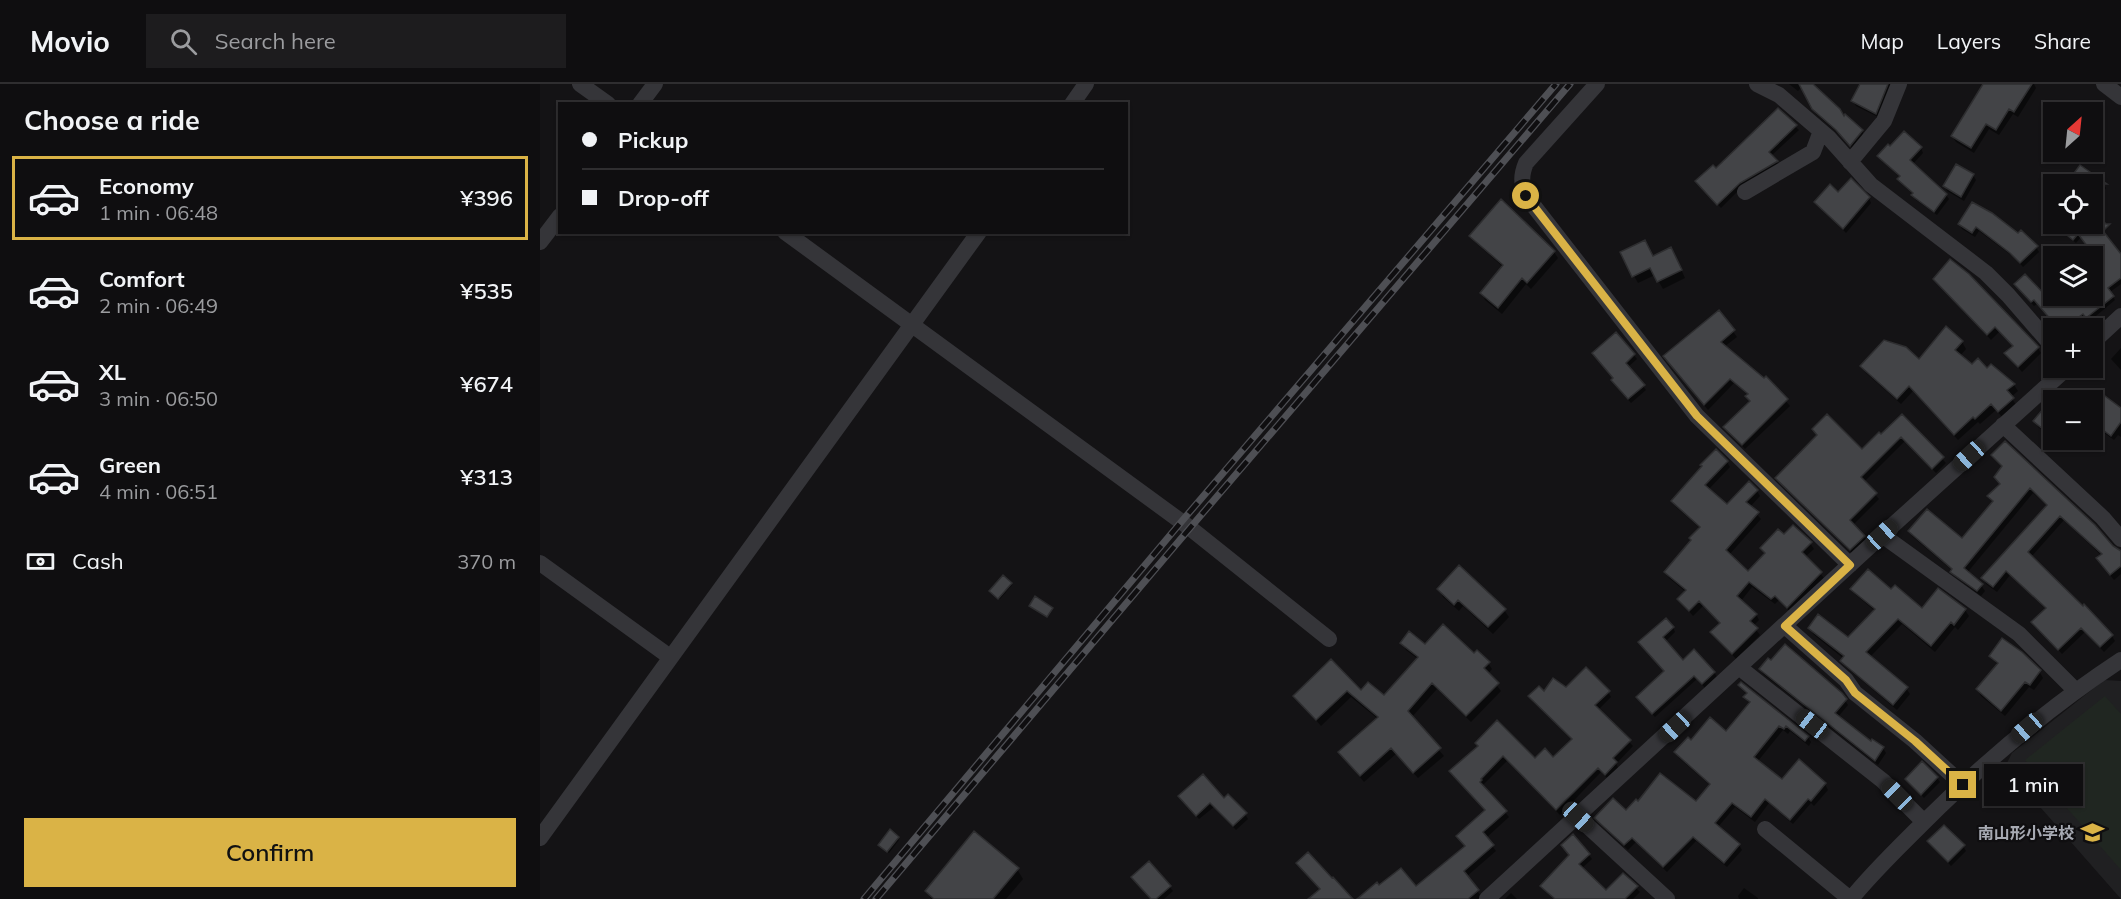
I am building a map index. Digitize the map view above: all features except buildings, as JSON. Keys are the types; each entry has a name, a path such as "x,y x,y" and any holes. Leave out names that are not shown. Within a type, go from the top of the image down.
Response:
{"street":[{"path":"580,84 605,102"},
{"path":"642,102 655,84"},
{"path":"1073,102 1086,84"},
{"path":"1597,84 1526,163 1522,185 1526,196 1697,416 1850,565"},
{"path":"1850,162 1884,121 1899,84"},
{"path":"2104,84 2121,97"},
{"path":"1758,85 1779,95 1821,131 1871,185 1986,273 2043,335"},
{"path":"1745,192 1813,152 1821,131"},
{"path":"540,243 558,219"},
{"path":"788,234 1190,528 1329,639"},
{"path":"540,838 978,234"},
{"path":"2103,333 2121,316"},
{"path":"1487,899 2056,378"},
{"path":"2003,425 2103,519 2121,539"},
{"path":"1882,535 2019,634 2075,690"},
{"path":"540,563 670,657"},
{"path":"1785,626 1846,680 1855,693 1915,741 1963,785"},
{"path":"1765,830 1850,899 1924,822 2027,728 2075,690 2121,660"},
{"path":"1740,668 1883,781 1924,822"},
{"path":"1578,817 1667,899"}],"shaded area":[{"name":"南山形小学校","path":"2104,680 2121,681 2121,899 2005,767 2012,753"},
{"name":"南山形小学校","path":"2105,696 2121,714 2121,870 2025,760"}],"railway":[{"path":"864,899 1182,521 1556,84"},
{"path":"876,899 1570,84"}],"place":[{"name":"南山形小学校","path":"2092,833"}],"route":[{"path":"1526,196 1697,416 1850,565 1785,626 1846,680 1855,693 1915,741 1963,785"}]}
